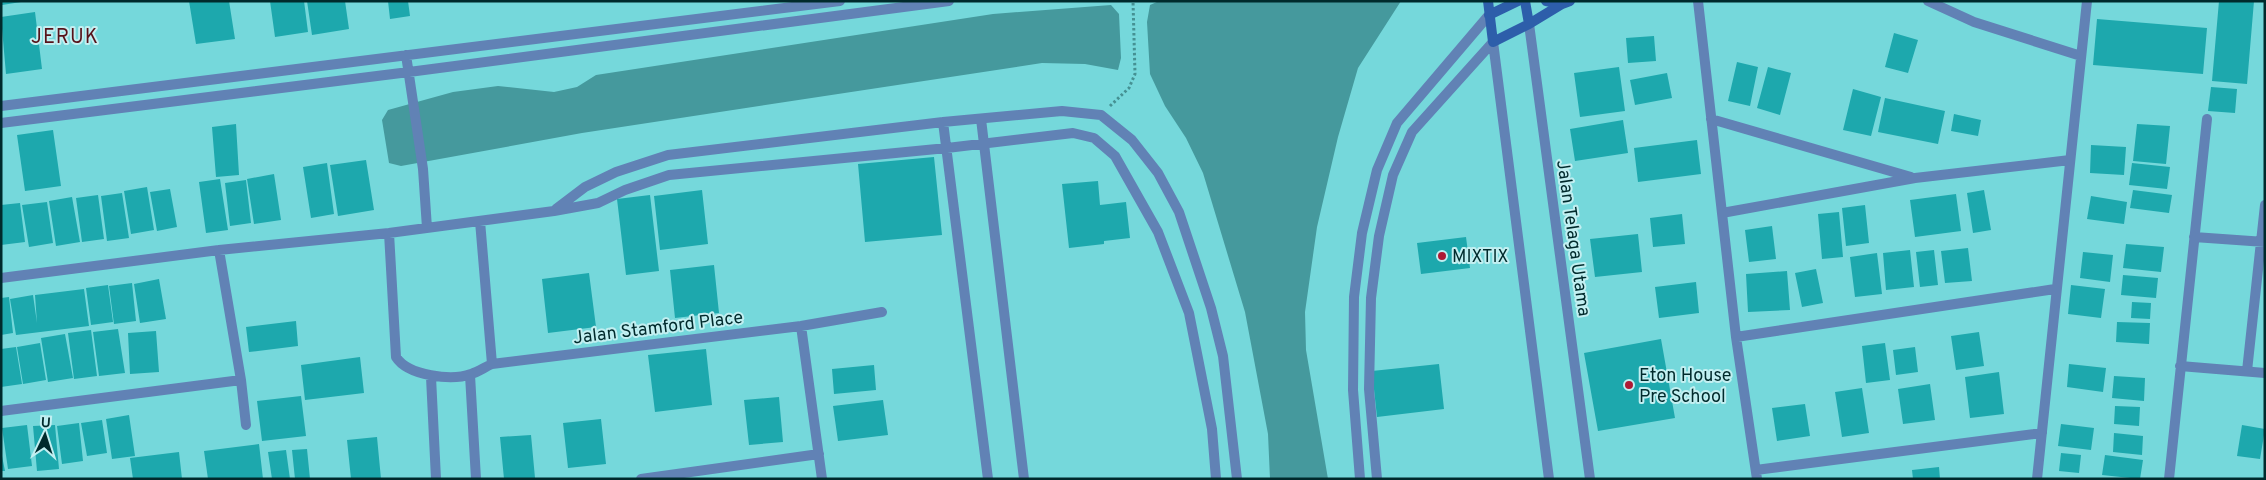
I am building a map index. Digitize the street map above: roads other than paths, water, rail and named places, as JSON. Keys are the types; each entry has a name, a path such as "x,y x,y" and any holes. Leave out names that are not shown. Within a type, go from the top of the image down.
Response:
{"main road":[{"path":"1488,1 1493,42 1529,24 1566,2"},
{"path":"1489,16 1518,1"},
{"name":"Jalan Telaga Utama","path":"1525,1 1529,24"},
{"path":"1546,1 1566,2"}],"street":[{"path":"1,106 406,56 795,4 840,1"},
{"path":"1,123 949,1"},
{"path":"1698,1 1736,337 1757,475 2042,433"},
{"path":"1928,1 1974,22 2082,56"},
{"path":"2037,479 2082,56 2086,1"},
{"path":"815,3 818,19"},
{"path":"795,4 796,22"},
{"path":"1360,479 1353,390 1354,297 1362,233 1377,170 1397,123 1489,16"},
{"name":"Jalan Telaga Utama","path":"1529,24 1590,479"},
{"path":"1376,479 1369,389 1371,298 1379,236 1393,175 1412,132 1493,42"},
{"path":"1493,42 1549,479"},
{"path":"406,56 413,91 424,179 426,228"},
{"path":"554,211 584,187 616,172 668,156 943,122 1062,111 1101,115 1132,140 1158,173 1179,212 1211,308 1223,356 1237,479"},
{"path":"981,119 1024,479"},
{"path":"1711,119 1915,178"},
{"path":"2168,479 2207,119"},
{"path":"943,122 988,479"},
{"path":"1,278 219,250 426,228 554,211 598,203 626,190 669,175 947,148 1074,133 1094,138 1115,156 1158,232 1189,312 1212,429 1216,479"},
{"path":"1722,213 1915,178 2070,160"},
{"path":"2247,371 2263,242 2265,205"},
{"path":"480,221 492,364"},
{"path":"388,232 396,357 406,368 431,377 470,375 476,479"},
{"path":"2194,237 2263,242"},
{"path":"219,250 241,380 246,425"},
{"path":"1736,337 2056,289"},
{"name":"Jalan Stamford Place","path":"470,375 492,364 518,360 801,326 882,312"},
{"path":"801,326 822,479"},
{"path":"2180,366 2265,373"},
{"path":"431,377 436,479"},
{"path":"1,411 241,380"},
{"path":"641,479 819,454"}],"water":[{"path":"1159,1 1401,1 1358,68 1338,137 1317,227 1305,312 1306,350 1328,479 1270,479 1268,434 1245,312 1203,173 1186,138 1165,106 1150,74 1147,22 1150,5"},
{"path":"1111,5 1119,14 1121,58 1118,70 1085,64 1042,63 582,133 401,166 389,163 382,120 388,110 453,92 498,86 554,92 577,87 596,75 993,14"}],"place":[{"name":"MIXTIX","path":"1442,256"},
{"name":"Eton House Pre School","path":"1629,385"}],"district":[{"name":"JERUK","path":"65,36"}]}
